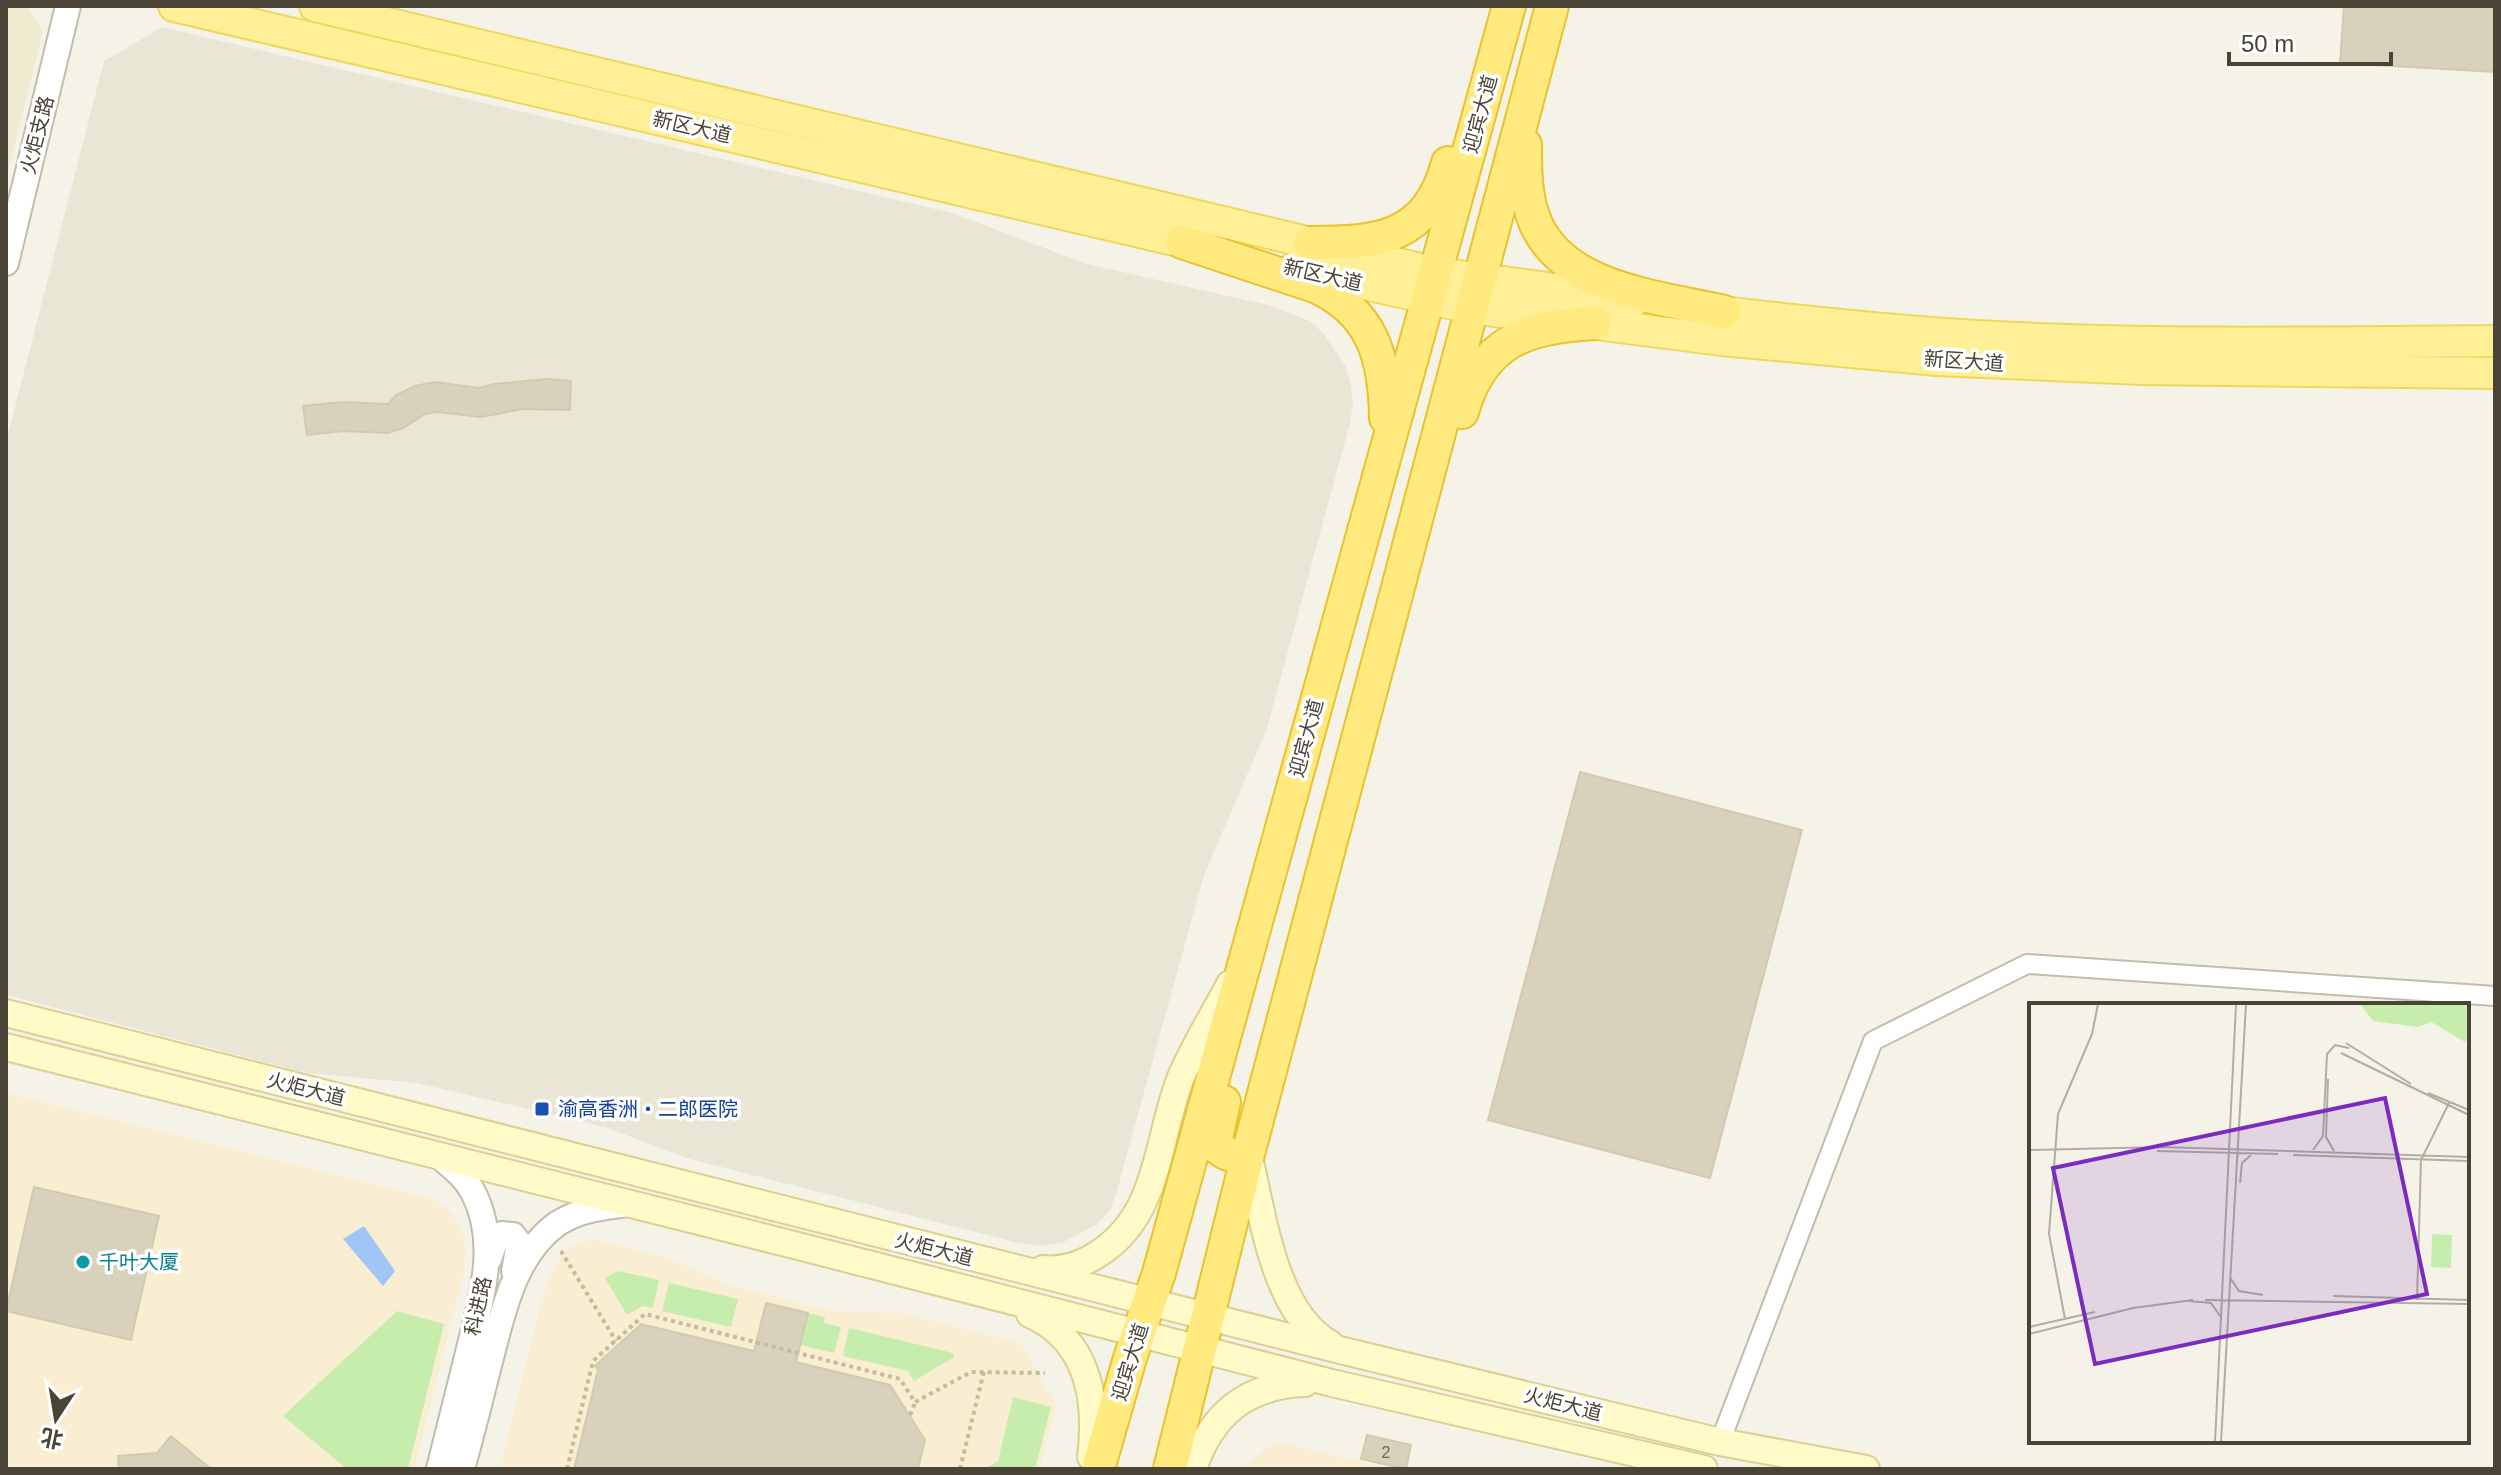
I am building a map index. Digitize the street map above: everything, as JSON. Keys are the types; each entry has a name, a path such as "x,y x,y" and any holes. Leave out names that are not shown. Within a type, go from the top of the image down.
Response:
{"highway":[{"path":"1310,243 1349,243 1387,236 1411,223 1430,206 1443,182 1492,6"},
{"name":"迎宾大道","path":"1098,1469 1149,1302 1509,6"},
{"name":"迎宾大道","path":"1170,1469 1248,1154 1552,6"},
{"path":"1524,111 1527,193 1536,224 1556,253 1601,282 1724,312"},
{"path":"1182,242 1315,286 1334,294 1349,306 1373,339 1381,363 1386,382 1387,443"},
{"path":"1419,505 1448,459 1469,386 1483,366 1503,347 1531,332 1548,327 1595,323"},
{"path":"1245,956 1232,1061 1216,1138 1218,1148 1227,1155 1248,1154"}],"main road":[{"name":"新区大道","path":"174,6 1182,242 1475,294 1595,323 1722,340 2035,366 2495,373"},
{"name":"新区大道","path":"315,6 1310,243 1433,286"},
{"name":"新区大道","path":"1475,294 2036,339 2139,342 2495,341"},
{"path":"1003,1266 1048,1270 1076,1265 1106,1248 1133,1222 1148,1190 1180,1080 1245,956"},
{"name":"火炬大道","path":"6,1013 1344,1351 1720,1442 1866,1469"},
{"name":"火炬大道","path":"6,1047 1332,1383 1694,1468"},
{"path":"1248,1154 1276,1269 1285,1292 1310,1330 1344,1351"},
{"path":"979,1292 1041,1319 1060,1332 1076,1354 1091,1393 1095,1422 1090,1469"},
{"path":"1193,1469 1212,1428 1249,1395 1284,1384 1332,1383"}],"street":[{"name":"火炬支路","path":"6,263 68,6"},
{"path":"1720,1442 1873,1041 2027,964 2495,996"},
{"name":"科进路","path":"439,1156 458,1173 474,1194 487,1238 486,1269 439,1469"},
{"path":"508,1297 531,1251 558,1224 593,1209 630,1204"},
{"path":"462,1469 519,1249 513,1235 507,1233 498,1237 486,1269"}],"path":[{"path":"558,1246 616,1341"},
{"path":"567,1469 593,1361 645,1314 900,1379 915,1402"},
{"path":"960,1469 984,1371"},
{"path":"910,1415 915,1402 971,1372 1045,1373"}],"shaded area":[{"path":"6,6 27,6 43,31 6,180"},
{"path":"162,27 952,213 1087,264 1272,306 1310,321 1323,333 1345,365 1351,385 1353,403 1350,423 1267,728 1204,875 1116,1194 1110,1210 1097,1224 1062,1243 1042,1246 1019,1243 686,1158 605,1127 417,1083 306,1073 6,995 6,442 104,61"},
{"path":"6,1093 434,1199 450,1211 461,1228 466,1247 464,1272 414,1469 6,1469"},
{"path":"594,1239 671,1259 729,1285 834,1311 901,1313 1021,1343 1056,1405 1040,1469 499,1469 546,1286 554,1268 571,1246"},
{"path":"1275,1441 1391,1469 1242,1469"}],"green space":[{"path":"618,1271 659,1280 653,1308 643,1306 627,1315 605,1278"},
{"path":"669,1283 738,1299 731,1327 662,1311"},
{"path":"397,1311 444,1324 408,1469 347,1469 283,1416"},
{"path":"808,1313 825,1317 824,1323 841,1327 834,1353 758,1335 760,1324 803,1335"},
{"path":"849,1328 953,1353 954,1357 914,1381 908,1371 843,1356"},
{"path":"1013,1397 1051,1407 1035,1469 984,1469 998,1461"}],"water":[{"path":"364,1226 395,1271 383,1286 343,1239"}],"building":[{"path":"2344,6 2495,6 2495,72 2340,63"},
{"path":"547,379 571,381 570,410 523,409 481,417 437,412 425,414 403,428 388,433 344,431 307,435 303,406 343,402 388,404 396,395 415,386 435,382 479,388"},
{"path":"1580,772 1802,830 1710,1178 1488,1120"},
{"name":"千叶大厦","path":"34,1187 159,1216 131,1340 6,1311"},
{"path":"766,1303 808,1313 796,1362 890,1385 925,1440 918,1469 574,1469 598,1370 595,1366 641,1324 754,1351"},
{"path":"1367,1435 1411,1445 1406,1469 1361,1459"},
{"path":"171,1436 211,1469 119,1469 118,1456 157,1453"}],"place":[{"name":"渝高香洲‧二郎医院","path":"542,1109"},
{"name":"千叶大厦","path":"83,1262"}]}
